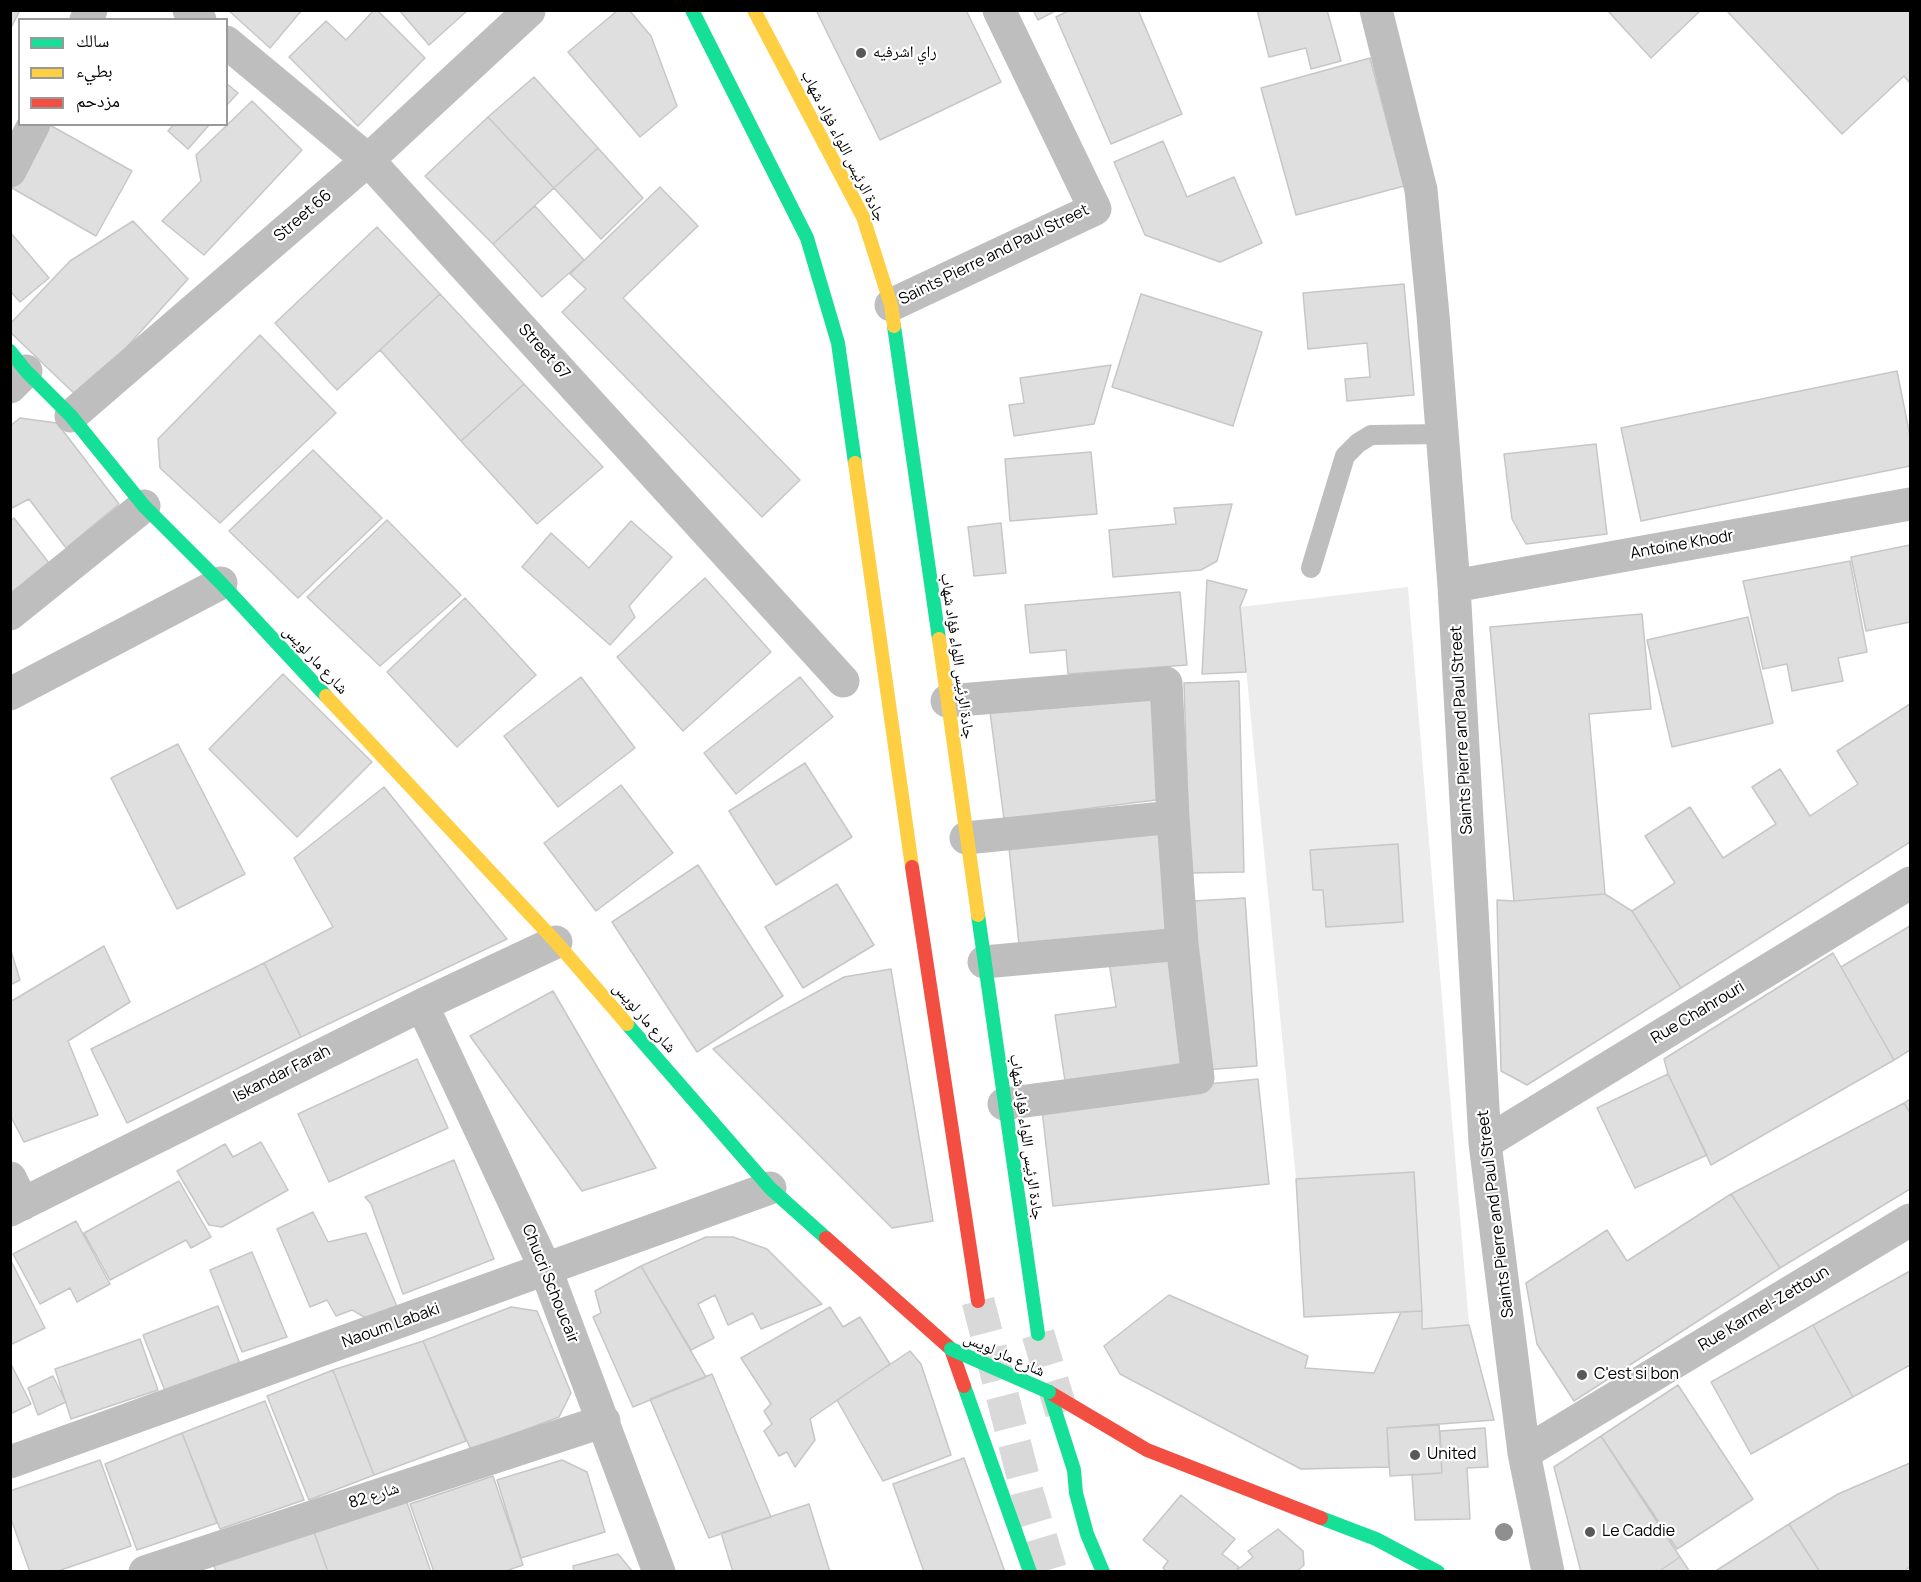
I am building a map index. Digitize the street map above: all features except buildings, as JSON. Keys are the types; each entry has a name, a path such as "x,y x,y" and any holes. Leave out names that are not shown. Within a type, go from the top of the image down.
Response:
{"main road":[{"path":"692,10 807,238 838,343 898,773 978,1301"},
{"name":"جادة الرئيس اللواء فؤاد شهاب","path":"754,10 863,217 891,305 1038,1334"},
{"name":"شارع مار لويس","path":"16,370 71,416 144,506 221,583 556,942 770,1188 951,1349 1049,1392 1147,1450 1376,1539 1438,1572"},
{"path":"951,1349 1030,1572"},
{"path":"1049,1392 1074,1470 1076,1493 1087,1534 1103,1572"}],"street":[{"name":"Street 66","path":"71,416 368,160 530,10"},
{"name":"Saints Pierre and Paul Street","path":"891,305 1095,208 999,10"},
{"name":"Saints Pierre and Paul Street","path":"1376,10 1421,190 1454,586 1485,1143 1524,1453 1548,1572"},
{"name":"Street 67","path":"228,44 368,160 843,681"},
{"path":"10,171 33,126"},
{"name":"Antoine Khodr","path":"1454,586 1911,504"},
{"path":"10,614 144,506"},
{"path":"10,694 221,583"},
{"path":"947,701 1166,682 1182,944 1198,1078 1004,1104"},
{"path":"966,838 1173,817"},
{"name":"Rue Chahrouri","path":"1485,1143 1911,882"},
{"name":"Iskandar Farah","path":"15,1197 556,942"},
{"path":"984,962 1182,944"},
{"name":"Chucri Schoucair","path":"422,1005 546,1270 659,1572"},
{"name":"Naoum Labaki","path":"10,1462 770,1188"},
{"name":"Rue Karmel-Zettoun","path":"1524,1453 1911,1220"},
{"name":"شارع 82","path":"145,1572 603,1421"}],"lane":[{"path":"1311,568 1344,456 1371,435 1442,434"}],"shaded area":[{"path":"1408,587 1469,1325 1422,1329 1414,1172 1296,1179 1240,607"}],"tunnel":[{"path":"978,1301 1027,1492 1051,1572"},
{"path":"1038,1334 1063,1417"}],"traffic: fast":[{"path":"692,10 807,238 838,343 855,463"},
{"path":"894,326 939,639"},
{"path":"10,351 26,371 71,416 144,506 221,583 326,696"},
{"path":"978,915 1038,1334"},
{"path":"627,1024 770,1188 826,1238"},
{"path":"951,1349 1049,1392"},
{"path":"964,1386 1030,1572"},
{"path":"1049,1392 1074,1470 1076,1493 1087,1534 1103,1572"},
{"path":"1321,1518 1376,1539 1438,1572"}],"traffic: slow":[{"path":"754,10 863,217 891,305 894,326"},
{"path":"855,463 912,867"},
{"path":"939,639 978,915"},
{"path":"326,696 556,942 627,1024"}],"traffic: jam":[{"path":"912,867 978,1301"},
{"path":"826,1238 951,1349 964,1386"},
{"path":"1049,1392 1147,1450 1321,1518"}],"place":[{"name":"راي اشرفيه","path":"861,53"},
{"name":"C'est si bon","path":"1582,1375"},
{"name":"United","path":"1415,1455"},
{"name":"Le Caddie","path":"1590,1532"}]}
